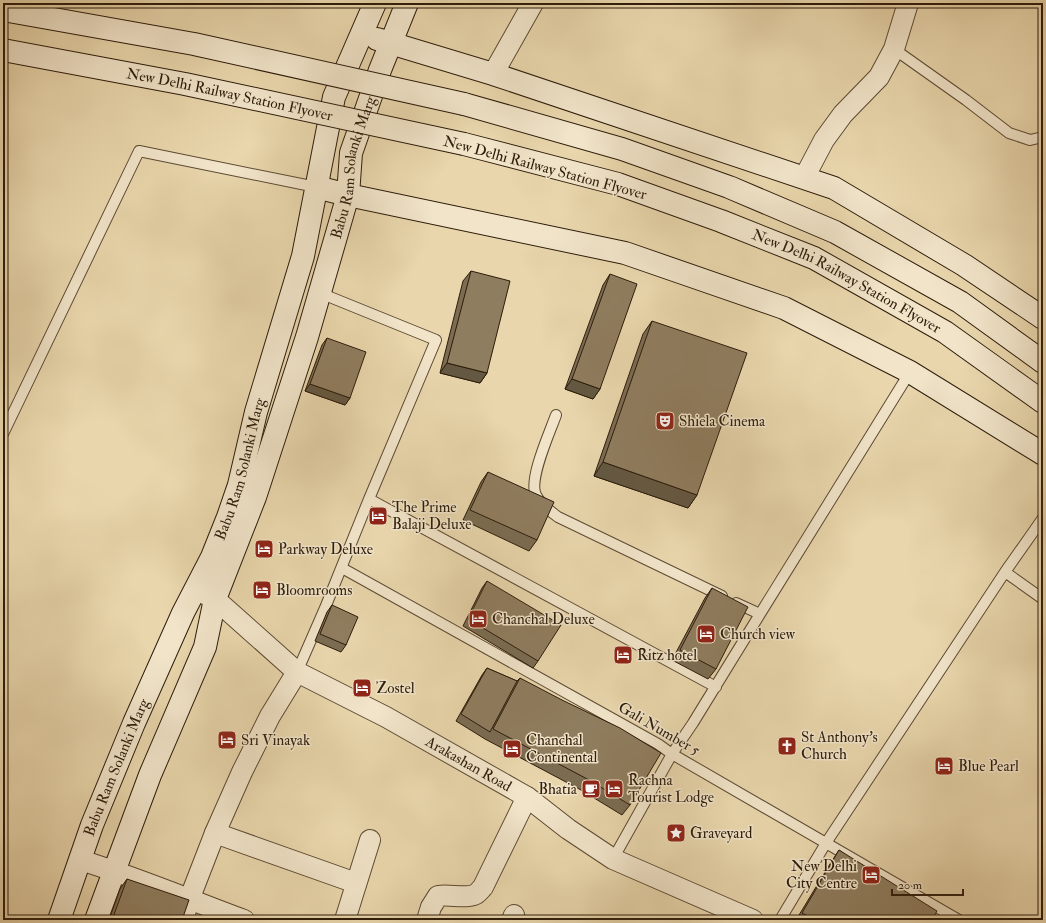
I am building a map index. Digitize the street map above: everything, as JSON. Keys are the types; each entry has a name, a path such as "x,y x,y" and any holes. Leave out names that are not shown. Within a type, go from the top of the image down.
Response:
{"main road":[{"name":"Babu Ram Solanki Marg","path":"59,920 92,825 134,723 183,613 212,557 228,518 239,485 256,412 303,256 334,97 375,3"},
{"name":"Babu Ram Solanki Marg","path":"96,920 150,776 205,647 215,599 255,497 307,337 348,195 351,153 391,42 407,3"},
{"path":"3,10 194,44 464,104 622,149 729,187 835,232 960,302 1043,362"},
{"path":"361,35 391,42 493,74 834,188 964,265 1043,318"},
{"name":"New Delhi Railway Station Flyover","path":"3,50 185,84 464,144 618,184 814,258 945,332 1043,402"},
{"path":"316,187 625,253 784,308 910,372 1043,454"}],"street":[{"path":"493,74 533,3"},
{"path":"804,178 824,140 843,114 879,77 894,49 908,3"},
{"name":"Arakashan Road","path":"195,589 215,599 298,672 386,717 527,798 568,829 613,859 753,920"},
{"path":"184,920 189,900 215,833 242,772 270,716 298,672"},
{"path":"427,920 431,907 438,896 475,895 483,887 527,798"},
{"path":"215,833 356,883"},
{"path":"345,920 370,840"},
{"path":"80,860 115,870 189,900 244,920"}],"lane":[{"path":"894,49 966,100 1009,133 1030,140 1043,137"},
{"path":"3,434 139,151 316,187"},
{"path":"298,672 436,340 320,293"},
{"path":"613,859 672,754 716,687 910,372"},
{"path":"556,415 535,475 535,494 542,503 558,517 760,614"},
{"path":"369,499 716,687"},
{"path":"780,920 826,843 1005,572 1043,518"},
{"name":"Gali Number 5","path":"342,568 658,744 672,754 826,843 947,917 959,920"},
{"path":"1005,572 1043,600"}],"building":[{"path":"3,3 8,3 7,7 3,6"},
{"path":"471,271 510,281 487,373 447,363"},
{"path":"610,274 637,284 600,389 572,379"},
{"name":"Shiela Cinema","path":"652,321 747,353 697,495 603,462"},
{"path":"327,338 366,352 350,398 310,384"},
{"path":"488,472 554,502 537,540 470,510"},
{"path":"487,581 561,625 538,661 468,619"},
{"path":"712,588 748,607 716,669 680,650"},
{"path":"332,605 358,617 346,645 320,634"},
{"path":"487,668 517,681 490,732 461,714"},
{"path":"520,678 620,728 661,753 630,805 589,780 493,729"},
{"path":"839,850 937,911 932,920 815,920 802,913"},
{"path":"127,879 189,900 182,920 112,920"}],"place":[{"name":"Shiela Cinema","path":"665,421"},
{"name":"The Prime Balaji Deluxe","path":"378,516"},
{"name":"Parkway Deluxe","path":"264,549"},
{"name":"Bloomrooms","path":"262,590"},
{"name":"Chanchal Deluxe","path":"478,619"},
{"name":"Church view","path":"706,634"},
{"name":"Ritz hotel","path":"623,655"},
{"name":"Zostel","path":"362,688"},
{"name":"Sri Vinayak","path":"227,740"},
{"name":"St Anthony's Church","path":"787,746"},
{"name":"Chanchal Continental","path":"512,749"},
{"name":"Blue Pearl","path":"944,766"},
{"name":"Bhatia","path":"591,789"},
{"name":"Rachna Tourist Lodge","path":"614,789"},
{"name":"Graveyard","path":"676,833"},
{"name":"New Delhi City Centre","path":"871,875"}]}
